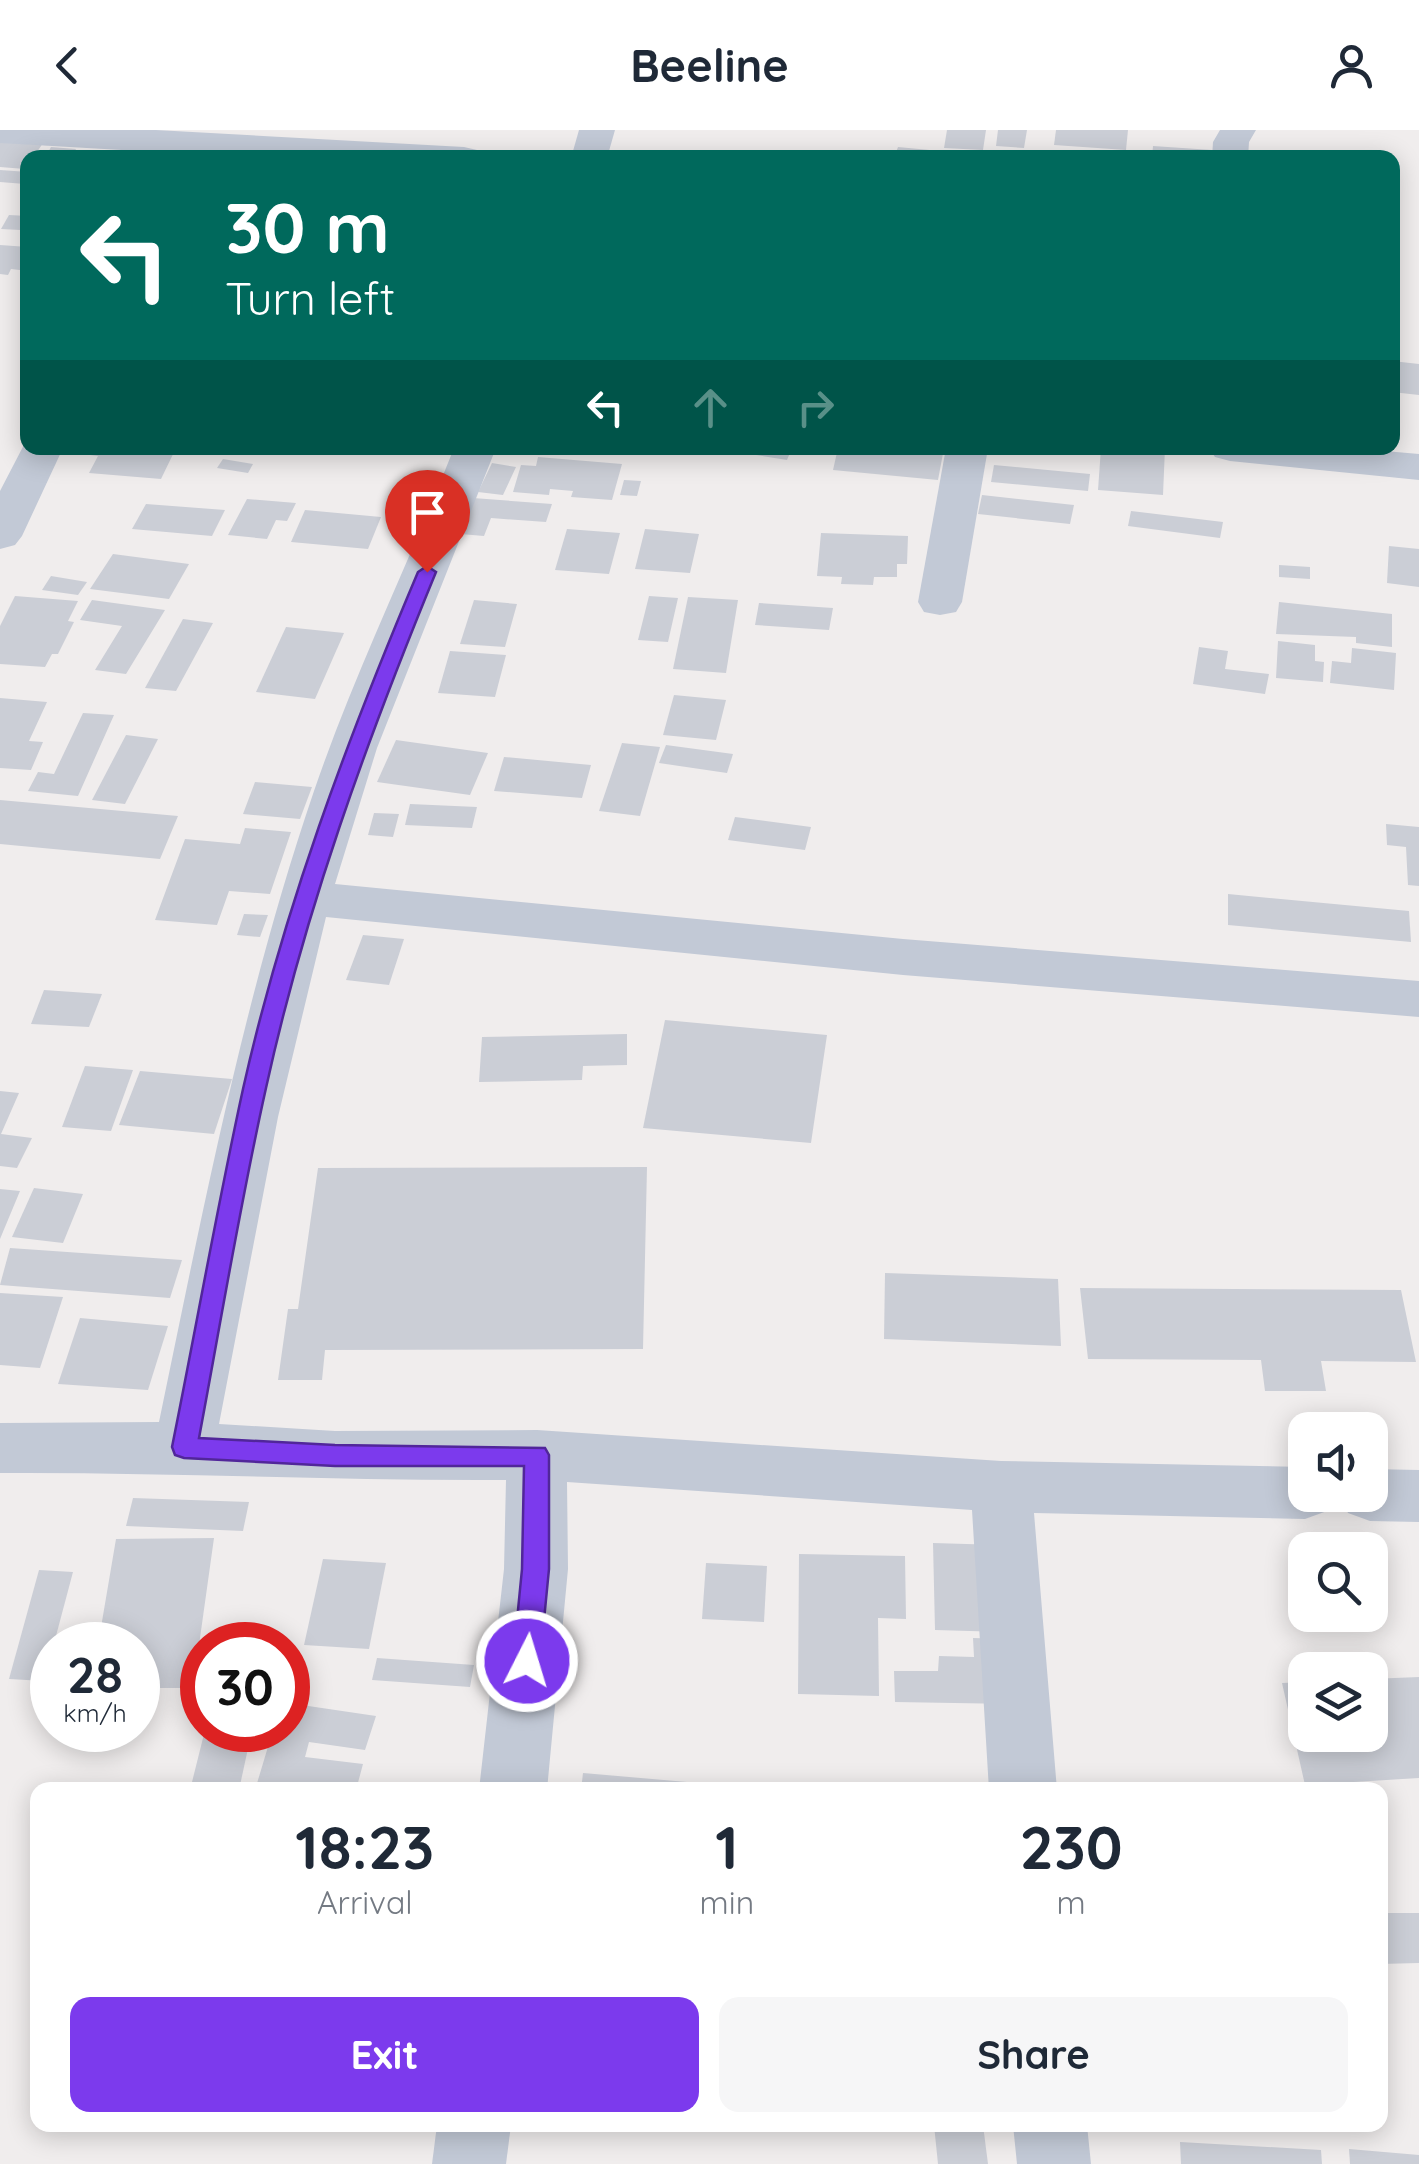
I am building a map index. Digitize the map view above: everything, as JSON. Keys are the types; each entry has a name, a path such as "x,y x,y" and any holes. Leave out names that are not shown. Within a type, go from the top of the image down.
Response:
{"street":[{"path":"0,132 321,150"},
{"path":"0,536 39,455"},
{"path":"184,1447 255,1087 306,898 338,790 471,455"},
{"path":"940,602 966,455"},
{"path":"1303,455 1419,467"},
{"path":"306,898 884,955 1419,999"},
{"path":"0,1448 184,1447 335,1456 536,1455 1001,1487 1288,1494"},
{"path":"514,1782 536,1569 536,1455"},
{"path":"1001,1487 1021,1782"},
{"path":"1388,1495 1419,1496"},
{"path":"469,2164 473,2132"},
{"path":"1051,2132 1054,2164"}],"building":[{"path":"947,130 986,130 983,150 944,148"},
{"path":"998,130 1027,130 1024,148 996,146"},
{"path":"1056,130 1128,130 1126,150 1054,145"},
{"path":"0,139 43,143 38,150 20,150 20,169 0,167"},
{"path":"1153,146 1212,150 1153,150"},
{"path":"0,170 20,171 20,184 0,182"},
{"path":"9,215 20,216 20,230 1,229"},
{"path":"0,245 20,246 20,270 0,274"},
{"path":"1400,362 1419,364 1419,395 1400,393"},
{"path":"90,455 173,455 161,479 89,473 98,456"},
{"path":"756,455 789,455 787,460"},
{"path":"836,455 943,455 938,480 833,470"},
{"path":"1100,455 1165,455 1163,495 1098,490"},
{"path":"538,457 622,464 612,500 571,497 573,491 550,489 549,495 513,492 521,465 536,466"},
{"path":"223,459 253,464 248,473 217,468"},
{"path":"492,463 516,467 503,495 478,492"},
{"path":"994,465 1090,474 1088,491 991,482"},
{"path":"624,480 641,481 637,496 620,495"},
{"path":"982,495 1074,505 1070,524 978,514"},
{"path":"473,498 552,504 546,522 491,518 484,536 460,534"},
{"path":"247,499 296,503 287,521 276,520 267,539 228,535"},
{"path":"146,504 225,510 212,536 132,529"},
{"path":"305,510 381,517 368,549 291,542"},
{"path":"1131,511 1223,522 1220,538 1128,526"},
{"path":"567,529 620,533 609,574 555,570"},
{"path":"645,529 699,534 690,573 635,569"},
{"path":"821,533 908,536 907,564 897,564 897,577 874,577 873,585 841,584 842,577 817,576"},
{"path":"1389,546 1419,549 1419,587 1387,583"},
{"path":"113,554 189,564 169,599 90,589"},
{"path":"1279,565 1310,567 1310,579 1279,577"},
{"path":"51,576 87,582 78,595 42,590"},
{"path":"15,596 78,601 68,621 74,622 58,654 52,654 45,667 0,664 0,626"},
{"path":"649,596 678,598 668,642 638,640"},
{"path":"688,597 738,600 726,673 673,669"},
{"path":"92,600 165,610 126,674 95,670 122,626 80,620"},
{"path":"474,600 517,604 505,647 460,644"},
{"path":"1279,602 1392,614 1392,647 1356,643 1356,637 1276,634"},
{"path":"759,603 833,608 829,630 755,625"},
{"path":"183,619 213,623 176,691 145,688"},
{"path":"286,627 344,633 315,699 256,692"},
{"path":"1278,641 1315,645 1315,661 1324,662 1323,682 1276,678"},
{"path":"1199,647 1228,651 1225,669 1269,674 1265,694 1193,684"},
{"path":"1352,648 1396,653 1394,690 1330,683 1332,661 1351,663"},
{"path":"450,651 506,655 495,697 438,693"},
{"path":"674,695 726,700 716,740 663,735"},
{"path":"0,698 47,702 29,741 43,742 31,770 0,768"},
{"path":"83,713 114,715 78,796 28,791 38,772 54,774"},
{"path":"126,735 158,739 125,804 92,800"},
{"path":"396,740 488,753 470,795 377,782"},
{"path":"622,743 660,747 640,816 599,811"},
{"path":"666,745 733,754 727,773 659,763"},
{"path":"504,757 591,765 582,798 494,791"},
{"path":"255,782 312,787 300,819 243,814"},
{"path":"0,800 178,816 160,859 0,844"},
{"path":"410,804 477,807 472,828 405,825"},
{"path":"374,813 399,814 393,837 368,835"},
{"path":"735,817 811,827 805,850 728,840"},
{"path":"1386,824 1419,827 1419,886 1408,885 1406,847 1387,845"},
{"path":"245,828 291,832 270,894 229,891 217,925 155,920 185,839 240,844"},
{"path":"1228,894 1409,911 1411,942 1228,925"},
{"path":"244,914 268,915 260,937 237,935"},
{"path":"363,935 404,939 389,985 346,980"},
{"path":"44,990 102,994 89,1027 31,1024"},
{"path":"665,1020 827,1035 811,1143 643,1128"},
{"path":"627,1034 627,1065 583,1066 582,1080 479,1082 482,1037"},
{"path":"85,1066 133,1070 111,1131 62,1127"},
{"path":"140,1071 232,1079 214,1134 119,1125"},
{"path":"0,1091 19,1093 1,1134 32,1138 17,1168 0,1166"},
{"path":"647,1167 643,1349 325,1350 322,1380 278,1380 288,1309 298,1309 318,1168"},
{"path":"34,1188 83,1194 63,1243 12,1237"},
{"path":"0,1189 20,1191 0,1239"},
{"path":"10,1248 182,1260 170,1298 0,1285"},
{"path":"885,1273 1058,1279 1061,1346 884,1339"},
{"path":"1080,1288 1401,1290 1416,1362 1321,1361 1326,1391 1265,1391 1261,1360 1088,1359"},
{"path":"0,1293 63,1297 40,1368 0,1365"},
{"path":"80,1318 168,1326 148,1390 58,1384"},
{"path":"133,1498 249,1502 243,1531 126,1526"},
{"path":"214,1538 202,1622 180,1622 180,1688 160,1688 160,1622 102,1622 116,1539"},
{"path":"933,1543 1000,1545 1004,1632 935,1630"},
{"path":"799,1554 905,1556 906,1619 878,1618 879,1696 798,1694"},
{"path":"323,1559 386,1563 369,1649 310,1645 309,1622"},
{"path":"706,1563 767,1566 764,1622 702,1619"},
{"path":"39,1570 73,1572 60,1622 30,1622 30,1680 9,1679"},
{"path":"973,1638 1010,1639 1013,1704 895,1702 894,1671 938,1671 939,1656 974,1657"},
{"path":"377,1658 474,1665 470,1687 372,1680"},
{"path":"1419,1677 1419,1778 1304,1782 1298,1752 1388,1752 1388,1678"},
{"path":"1282,1683 1288,1683 1288,1710"},
{"path":"310,1706 376,1716 365,1750 310,1742"},
{"path":"200,1752 247,1752 241,1782 192,1782"},
{"path":"266,1752 306,1752 305,1757 363,1764 358,1782 257,1782"},
{"path":"583,1773 687,1782 582,1782"},
{"path":"1388,1913 1419,1913 1419,1963 1388,1964"},
{"path":"935,2132 984,2132 988,2164 938,2164"},
{"path":"1180,2142 1321,2150 1322,2164 1181,2164"},
{"path":"1349,2149 1419,2155 1419,2164 1350,2164"}],"route":[{"path":"427,572 338,790 306,898 255,1087 184,1447 335,1456 536,1455 536,1569 527,1661"}]}
